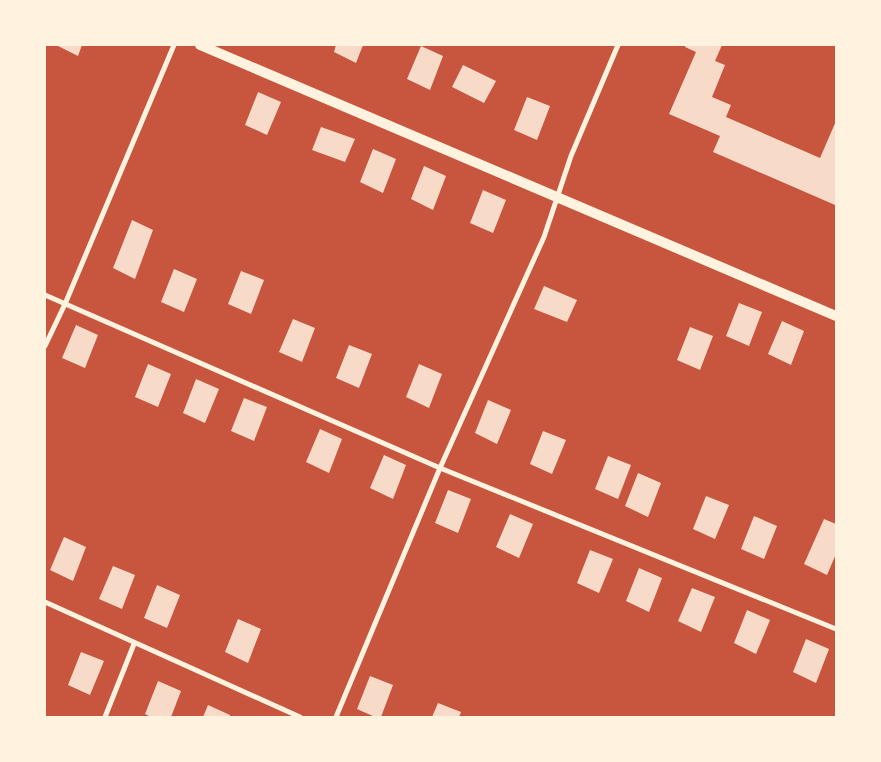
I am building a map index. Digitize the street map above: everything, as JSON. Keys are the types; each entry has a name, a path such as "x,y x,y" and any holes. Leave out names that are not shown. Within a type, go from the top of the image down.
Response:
{"main road":[{"path":"200,45 836,316"}],"street":[{"path":"45,346 65,304 174,45"},
{"path":"336,717 440,468 544,237 571,156 618,45"},
{"path":"45,295 440,468 836,629"},
{"path":"45,602 134,644 300,717"},
{"path":"105,717 134,644"}],"building":[{"path":"56,45 82,45 78,56"},
{"path":"336,45 363,45 356,63 334,52"},
{"path":"686,45 722,45 715,61 725,65 712,97 731,105 726,117 820,158 836,121 835,205 713,152 720,136 669,114 696,52 685,47"},
{"path":"421,46 443,56 430,90 407,79"},
{"path":"463,65 496,81 484,103 452,87"},
{"path":"258,92 281,102 267,135 245,125"},
{"path":"527,97 550,106 537,140 514,130"},
{"path":"321,127 355,139 345,162 312,150"},
{"path":"373,149 396,159 383,193 360,182"},
{"path":"424,166 446,176 433,210 411,199"},
{"path":"483,190 506,200 493,233 470,223"},
{"path":"132,220 153,230 135,279 113,268"},
{"path":"174,269 197,279 184,312 161,302"},
{"path":"241,271 264,280 251,314 228,304"},
{"path":"544,286 577,300 567,322 534,309"},
{"path":"739,303 762,312 749,346 726,336"},
{"path":"293,319 315,328 302,362 279,352"},
{"path":"782,321 804,331 791,365 768,354"},
{"path":"76,325 98,335 85,368 62,358"},
{"path":"690,327 713,336 700,370 677,360"},
{"path":"349,345 372,354 359,388 336,378"},
{"path":"148,364 171,374 158,407 135,397"},
{"path":"419,364 442,374 429,408 406,397"},
{"path":"196,379 219,389 205,423 183,413"},
{"path":"244,398 267,407 254,441 231,431"},
{"path":"488,400 511,410 497,444 475,433"},
{"path":"320,429 342,439 329,473 306,462"},
{"path":"543,431 566,440 552,474 530,464"},
{"path":"384,455 406,465 393,499 370,488"},
{"path":"608,456 631,465 618,499 595,489"},
{"path":"638,473 661,483 648,517 625,506"},
{"path":"448,490 471,499 458,533 435,523"},
{"path":"706,496 729,505 715,539 693,529"},
{"path":"510,514 533,524 519,558 496,547"},
{"path":"754,516 777,526 764,559 741,549"},
{"path":"824,519 836,524 836,554 827,575 804,564"},
{"path":"64,537 86,547 73,581 50,570"},
{"path":"590,550 613,559 599,593 577,583"},
{"path":"113,566 135,575 122,609 99,599"},
{"path":"639,568 662,578 649,612 626,601"},
{"path":"157,585 180,595 167,628 144,618"},
{"path":"692,588 715,597 701,632 678,621"},
{"path":"747,610 770,620 756,654 734,643"},
{"path":"238,619 261,629 248,663 225,652"},
{"path":"806,639 829,649 816,683 793,672"},
{"path":"81,652 104,661 90,695 68,685"},
{"path":"370,676 393,685 381,717 375,717 357,709"},
{"path":"158,681 181,691 171,717 151,717 145,714"},
{"path":"438,703 461,712 459,717 432,717"},
{"path":"208,705 230,715 230,717 203,717"}]}
